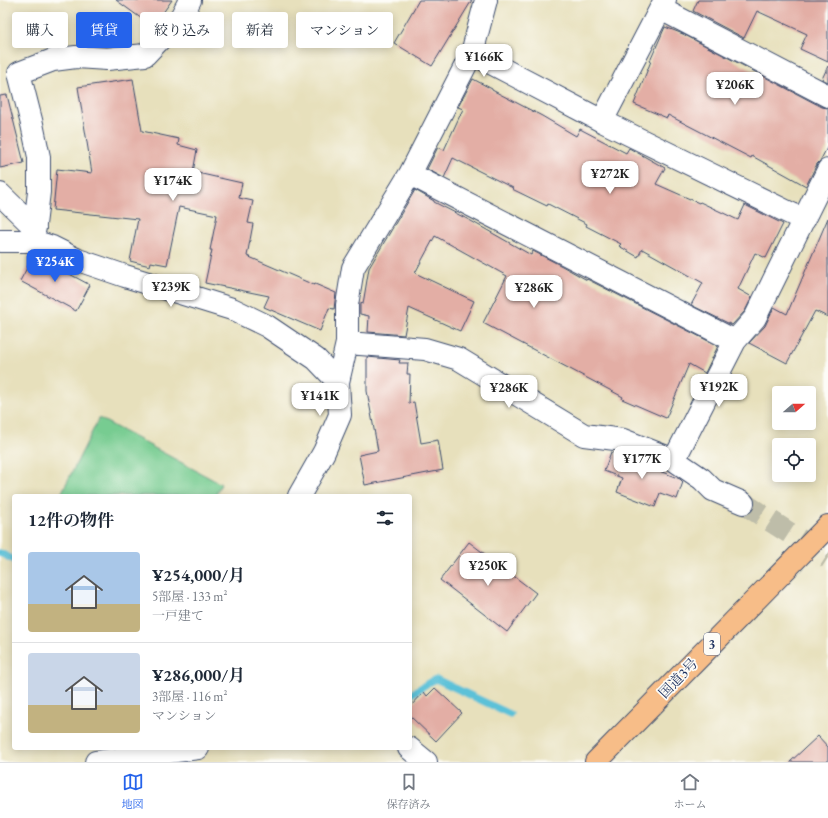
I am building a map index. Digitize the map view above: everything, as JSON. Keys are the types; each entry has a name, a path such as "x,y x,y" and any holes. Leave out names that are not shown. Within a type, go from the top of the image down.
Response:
{"highway":[{"name":"国道3号","path":"596,762 828,526"}],"street":[{"path":"34,235 39,192 39,157 19,73 54,60 76,57 107,59 145,55 181,17 190,0"},
{"path":"299,494 324,452 340,415 338,382 347,343 347,305 353,268 410,174 472,53 486,0"},
{"path":"602,121 663,4 828,96"},
{"path":"472,53 602,121 804,220"},
{"path":"674,460 735,341 755,318 828,170"},
{"path":"410,174 735,341"},
{"path":"0,194 34,235 52,248 78,260 125,276 232,309 267,326 316,358 338,382"},
{"path":"0,241 34,235"},
{"path":"347,343 425,349 459,359 584,435 623,440 674,460 702,479 713,490 742,503"},
{"path":"96,762 183,750"},
{"path":"411,750 426,762"}],"green space":[{"path":"99,418 221,484 216,494 61,494"}],"building":[{"path":"116,0 172,0 164,12 140,12 140,18"},
{"path":"419,0 472,0 432,66 394,43"},
{"path":"698,0 828,0 828,62 800,49 807,34 757,11 744,38 693,11"},
{"path":"665,27 683,34 822,107 828,108 828,146 806,186 752,156 751,158 668,115 667,118 634,104 650,61"},
{"path":"828,66 828,82 822,79"},
{"path":"133,79 142,131 179,139 178,145 197,150 193,172 242,183 239,198 253,201 248,223 253,224 247,256 336,293 334,309 329,308 320,331 264,307 269,296 205,283 217,215 179,207 167,265 151,262 150,266 130,261 138,219 53,210 57,169 92,173 78,87"},
{"path":"473,79 576,136 580,129 626,153 629,148 665,168 656,184 699,203 700,202 738,220 745,205 783,224 766,258 755,253 738,289 752,297 745,311 732,325 691,305 703,283 642,249 638,257 619,246 621,244 586,226 587,224 548,204 547,206 512,189 513,188 453,158 444,178 427,169 438,147 444,150 463,109 458,107"},
{"path":"7,95 24,163 0,168 0,96"},
{"path":"415,190 531,255 533,251 718,346 705,373 689,364 666,418 622,399 623,397 483,323 507,276 435,236 415,273 474,301 460,331 409,308 404,335 368,332 369,316 360,314 360,303 363,304 369,268"},
{"path":"828,218 828,317 815,311 787,363 749,343 765,326 774,307 787,314"},
{"path":"34,255 90,285 76,311 20,281"},
{"path":"367,357 400,360 399,363 408,363 407,374 410,374 409,403 414,402 421,443 438,440 443,470 365,485 359,455 378,451 367,391"},
{"path":"611,452 680,479 683,482 677,499 660,493 655,507 617,492 622,478 604,471"},
{"path":"469,542 536,593 507,632 440,580"},
{"path":"435,688 462,713 436,741 412,718 412,705 424,692 427,696"},
{"path":"818,736 828,747 828,762 790,762"}],"waterway":[{"path":"0,553 12,559"},
{"path":"412,694 436,679 510,714"}],"tunnel":[{"path":"743,503 828,558"}]}
